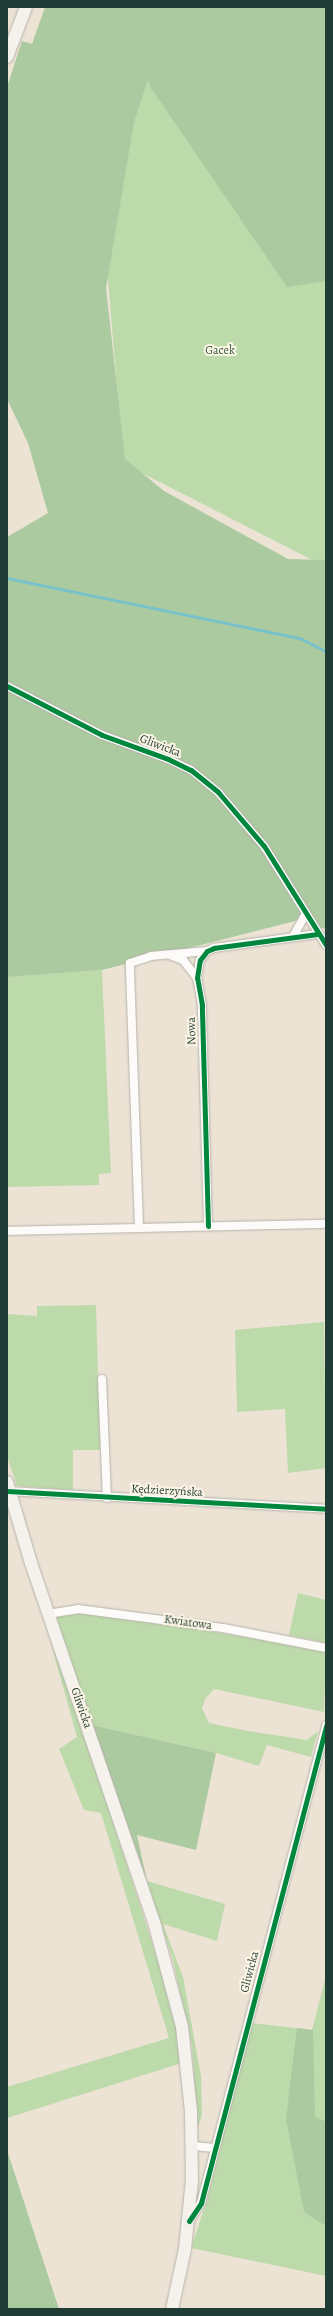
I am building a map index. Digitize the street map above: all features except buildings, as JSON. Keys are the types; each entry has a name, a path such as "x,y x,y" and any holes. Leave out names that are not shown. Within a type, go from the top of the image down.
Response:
{"main road":[{"path":"7,57 26,7"},
{"name":"Gliwicka","path":"8,1488 48,1614 171,1981 186,2056 192,2146 189,2221 172,2309"}],"street":[{"name":"Gliwicka","path":"7,686 102,736 168,759 191,770 218,792 246,823 264,846 317,934 326,945"},
{"path":"294,935 306,915"},
{"path":"139,1227 130,963 151,956 172,956 294,935 317,934"},
{"name":"Nowa","path":"207,951 200,960 197,978 202,1005 208,1226"},
{"name":"Nowa","path":"172,956 183,960 197,978"},
{"path":"7,1231 326,1224"},
{"path":"102,1379 107,1498"},
{"name":"Kędzierzyńska","path":"8,1488 107,1498 326,1509"},
{"name":"Kwiatowa","path":"48,1614 78,1609 223,1628 326,1648"},
{"name":"Gliwicka","path":"189,2221 201,2203 326,1725"},
{"path":"192,2146 215,2148"}],"green space":[{"path":"45,7 326,7 326,281 287,287 151,88 148,80 134,122 106,288 125,459 164,491 288,559 326,560 326,929 299,920 102,970 7,977 7,537 48,513 28,443 7,399 7,87 22,41 32,44"},
{"name":"Gacek","path":"103,7 326,259 326,567 52,427 118,400 106,255"},
{"path":"102,970 111,1173 99,1174 99,1185 7,1187 7,977"},
{"path":"96,1305 100,1450 73,1450 73,1490 17,1486 7,1456 7,1314 37,1316 37,1306"},
{"path":"324,1322 326,1468 288,1473 285,1409 237,1412 235,1330"},
{"path":"298,1593 326,1600 326,1643 289,1635"},
{"path":"71,1613 114,1615 326,1651 324,1712 214,1689 205,1699 202,1708 209,1723 248,1731 307,1740 318,1731 311,1757 267,1745 259,1766 216,1753 92,1725 56,1617"},
{"path":"51,1644 79,1718 174,2010 182,2063 7,2118 7,2087 169,2038 101,1813 84,1810 59,1749 77,1737"},
{"path":"92,1725 216,1753 196,1850 137,1835 147,1881"},
{"path":"147,1881 225,1904 217,1941 163,1924 183,1977 201,2076 202,2115 198,2127 192,2047 173,1960"},
{"path":"326,1976 326,2276 191,2248 208,2197 251,2023 312,2030"},
{"path":"297,2028 313,2030 315,2116 326,2122 326,2226 304,2212 286,2119"},
{"path":"7,2150 59,2309 7,2309"}],"waterway":[{"path":"7,578 300,638 326,651"}],"cycle path":[{"path":"7,686 102,735 168,759 191,770 218,792 264,846 326,945"},
{"path":"208,1226 202,1005 197,978 200,960 207,951 214,948 317,934"},
{"path":"7,1491 326,1509"},
{"path":"189,2221 201,2203 326,1725"}]}
